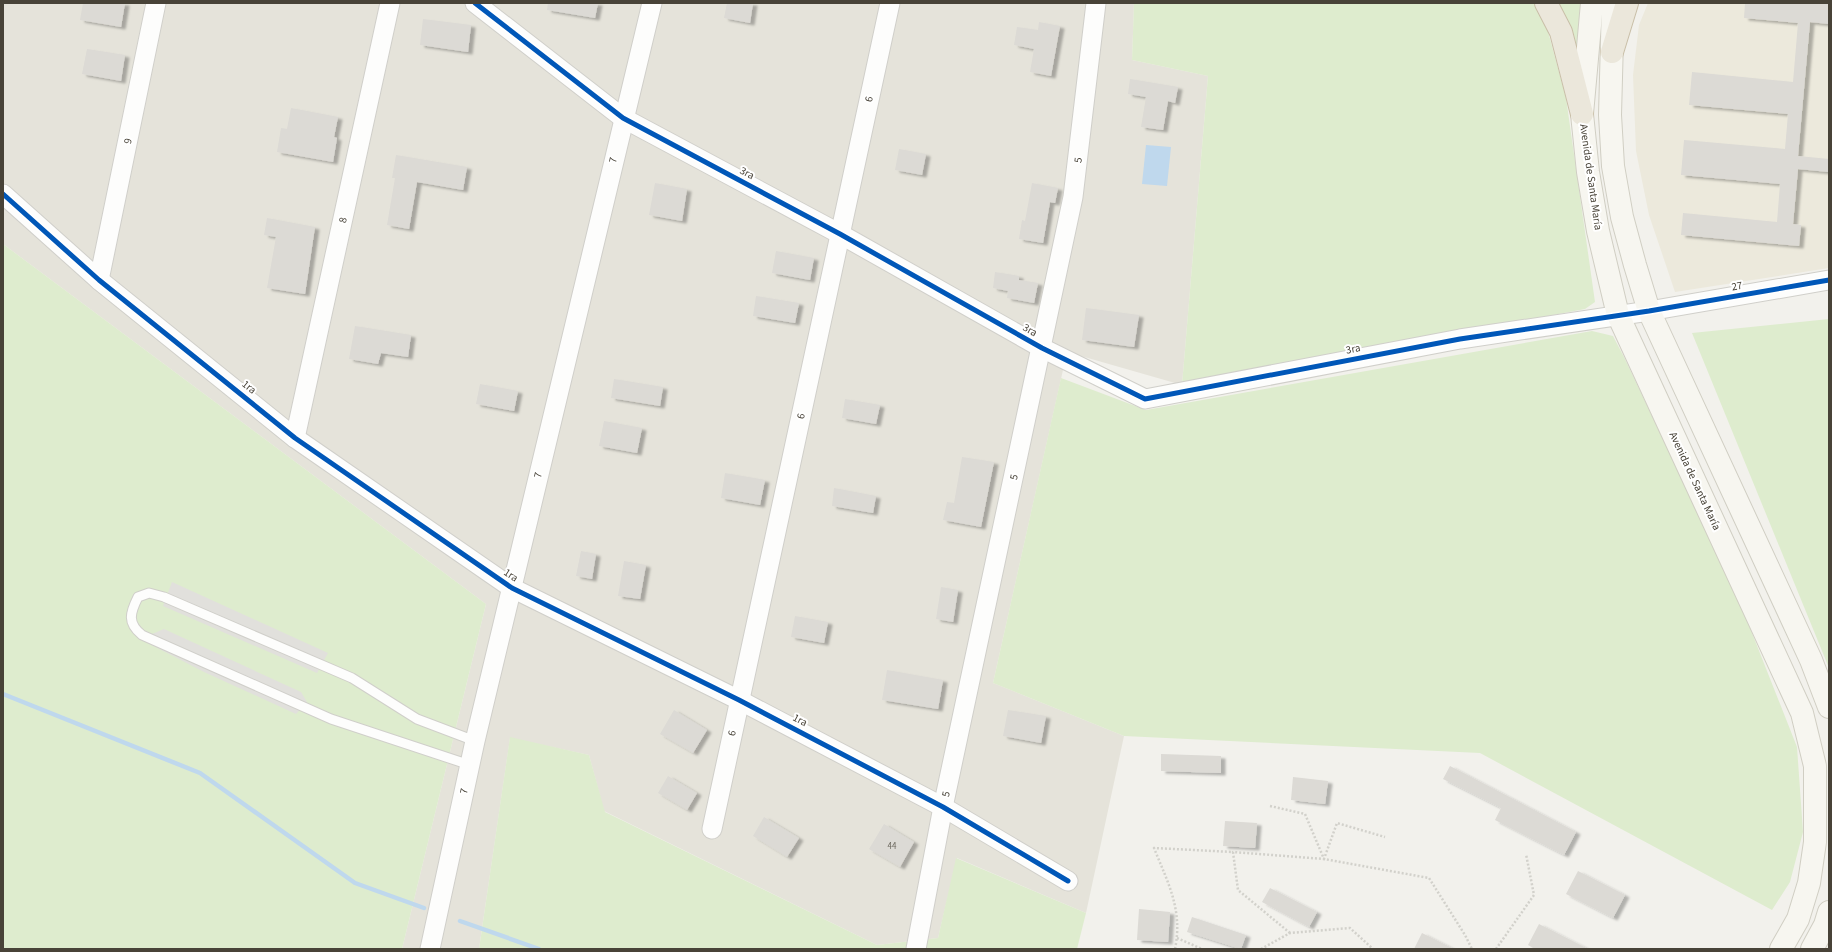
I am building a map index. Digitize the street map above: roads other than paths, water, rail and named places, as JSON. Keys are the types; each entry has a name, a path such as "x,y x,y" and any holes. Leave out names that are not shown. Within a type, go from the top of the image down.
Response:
{"highway":[{"path":"1546,3 1560,32 1582,114"},
{"path":"1612,52 1627,3"}],"street":[{"name":"9","path":"99,280 156,3"},
{"name":"8","path":"296,438 390,3"},
{"name":"3ra","path":"475,3 623,118 840,234 1042,348 1145,399 1460,339 1649,311"},
{"name":"7","path":"430,949 475,741 623,118 652,3"},
{"name":"6","path":"712,829 890,3"},
{"name":"5","path":"916,949 943,807 1073,197 1096,3"},
{"name":"Avenida de Santa María","path":"1592,3 1582,114 1588,172 1598,231 1618,315 1802,713 1815,766 1815,842 1809,882 1798,919 1781,949"},
{"path":"1613,3 1610,115 1613,166 1622,217 1649,311 1811,660 1829,707"},
{"name":"1ra","path":"3,194 99,280 296,438 512,588 739,700 943,807 1068,881"},
{"name":"27","path":"1649,311 1829,280"},
{"path":"1812,949 1825,926 1829,912"}],"lane":[{"path":"470,765 331,719 142,635 135,629 131,618 132,608 138,597 149,593 164,597 352,678 417,719 475,741"}],"water":[{"path":"1146,145 1171,147 1167,186 1142,184"}],"waterway":[{"path":"3,694 200,773 355,883 424,908"},
{"path":"460,921 539,949"}]}
